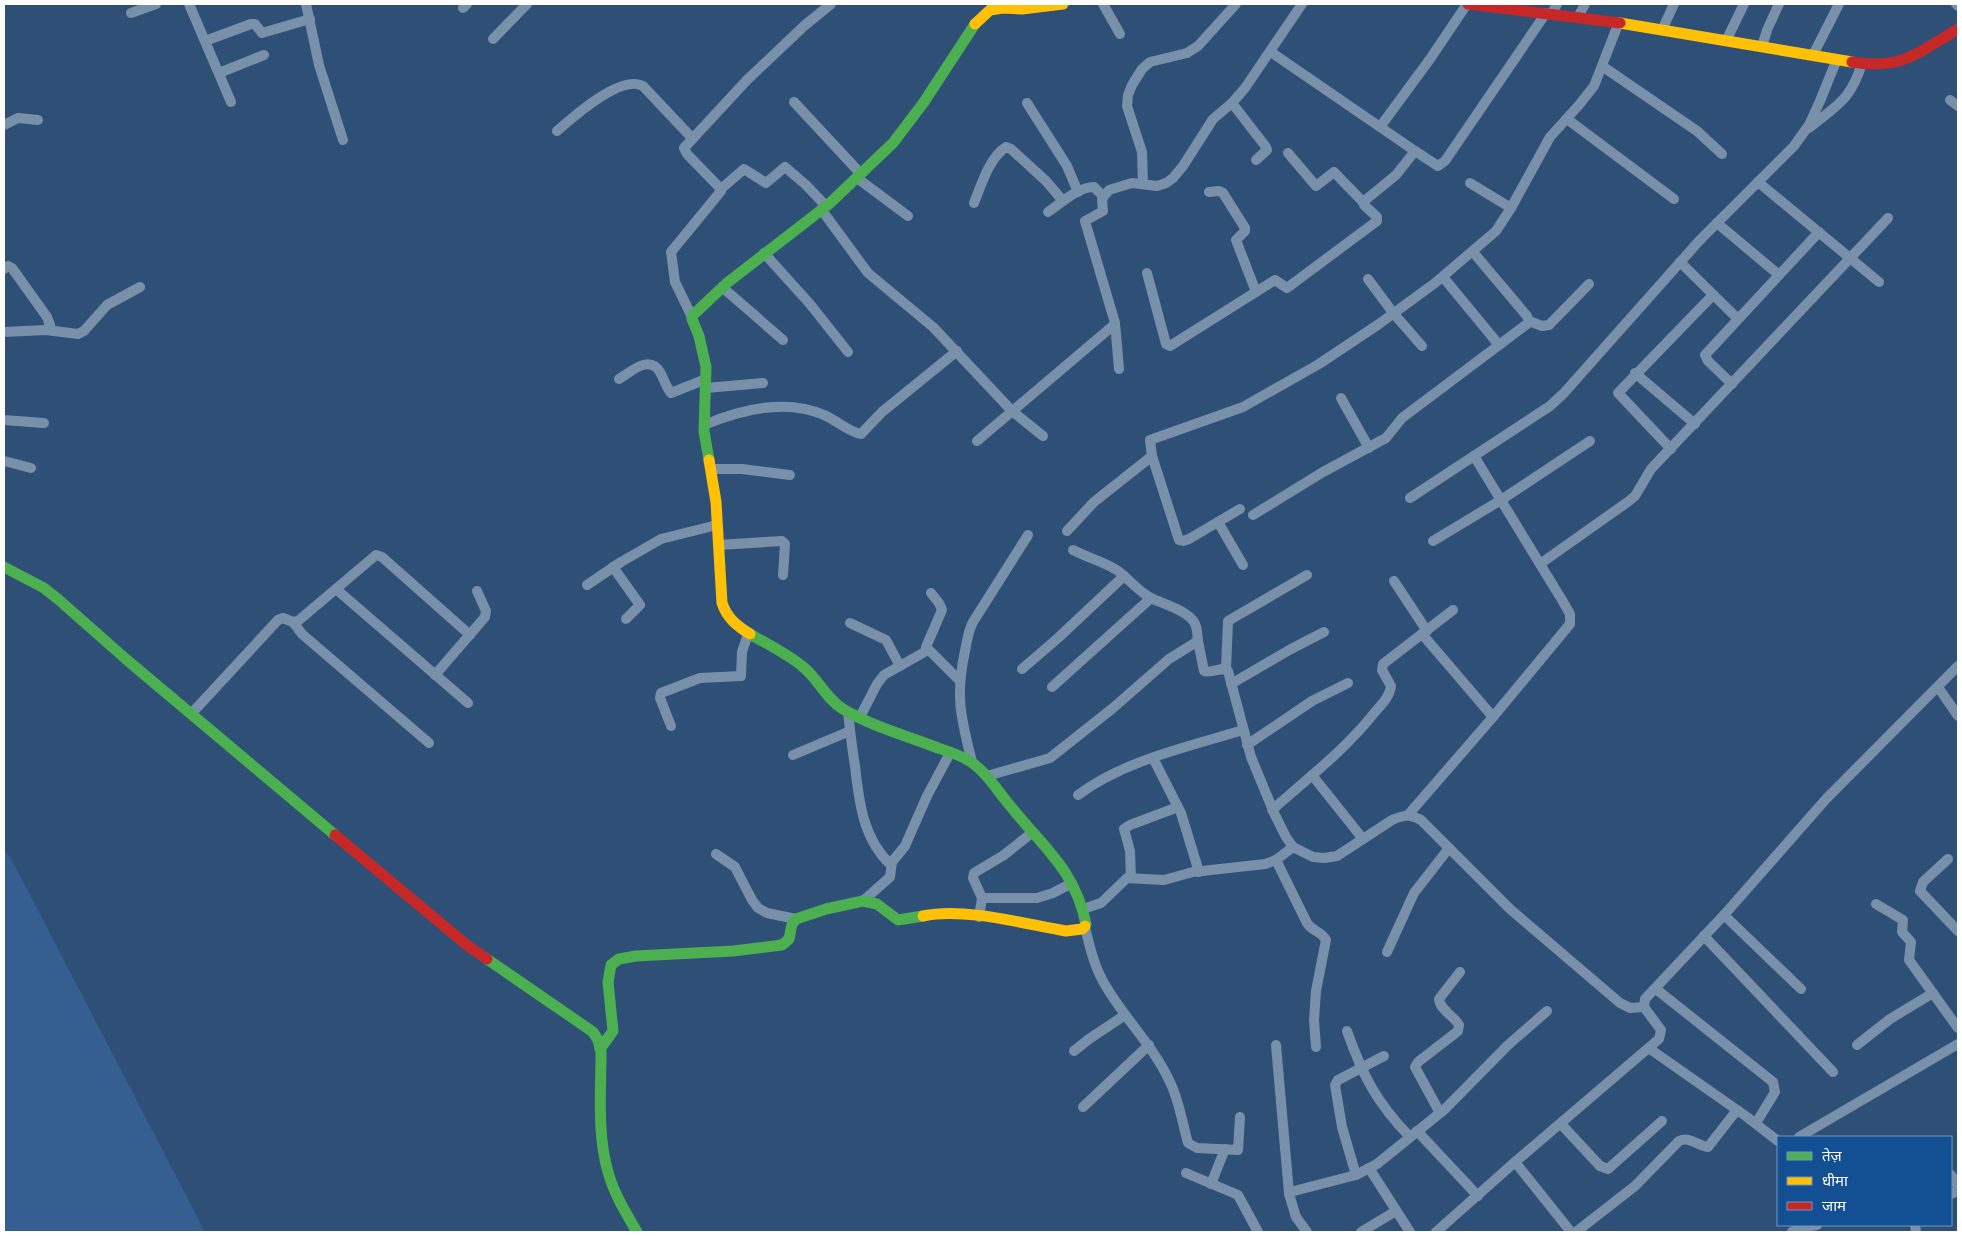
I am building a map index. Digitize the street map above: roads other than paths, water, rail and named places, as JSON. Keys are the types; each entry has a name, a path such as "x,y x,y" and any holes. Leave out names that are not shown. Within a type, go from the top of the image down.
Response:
{"street":[{"path":"131,13 156,4"},
{"path":"188,4 231,102"},
{"path":"306,4 319,65 343,140"},
{"path":"493,38 527,4"},
{"path":"721,189 684,148 757,70 804,26 831,4"},
{"path":"692,317 722,287 824,208 893,143 924,102 970,29 981,17 990,10 1063,4"},
{"path":"1103,4 1120,34"},
{"path":"1143,183 1142,152 1127,106 1128,95 1132,85 1142,68 1150,62 1187,53 1198,46 1236,4"},
{"path":"1119,369 1115,324 1085,223 1103,211 1103,196 1109,190 1132,183 1157,186 1173,178 1183,166 1213,119 1232,103 1245,88 1302,4"},
{"path":"1578,17 1585,4"},
{"path":"1662,30 1674,4"},
{"path":"1726,41 1744,4"},
{"path":"1762,47 1767,30 1779,4"},
{"path":"1813,55 1839,4"},
{"path":"1380,127 1465,7 1533,7 1547,14 1578,17 1617,27 1662,30 1813,55 1835,65 1860,68 1906,60 1958,29"},
{"path":"1271,52 1438,166 1445,161 1547,14"},
{"path":"205,41 251,24 255,24 262,32 310,19"},
{"path":"1240,510 1189,539 1179,540 1152,456 1149,443 1152,438 1216,417 1257,400 1319,364 1394,314 1473,252 1496,231 1511,208 1546,143 1594,86 1617,27"},
{"path":"219,73 264,55"},
{"path":"1410,498 1558,399 1680,262 1794,146 1804,132 1820,101 1835,65"},
{"path":"1602,66 1697,131 1722,154"},
{"path":"1804,132 1849,94 1860,68"},
{"path":"557,131 592,101 612,91 637,84 644,86 692,138"},
{"path":"794,102 859,176 908,216"},
{"path":"1027,103 1063,159 1078,192"},
{"path":"1232,103 1266,147 1267,150 1256,160"},
{"path":"4,126 18,118 38,120"},
{"path":"1567,119 1674,200"},
{"path":"974,203 986,174 997,155 1006,148 1011,149 1063,201"},
{"path":"1363,202 1396,175 1414,151"},
{"path":"1147,273 1162,332 1168,346 1277,280 1287,288 1377,221 1377,217 1334,172 1316,186 1288,153"},
{"path":"1044,436 1012,411 957,351 908,305 868,273 806,184 785,167 766,183 744,169 721,189 720,194 671,252 675,282 692,317 703,351 706,383 704,426 716,502 723,610 728,617 748,634 801,665 814,677 829,698 848,712 972,762 987,776 1018,816 1058,860 1072,884 1083,909 1086,920 1085,927 1094,962 1104,984 1125,1015 1149,1045 1170,1081 1176,1095 1188,1143 1197,1148 1236,1150 1239,1148 1240,1117"},
{"path":"1758,182 1879,282"},
{"path":"1470,183 1511,208"},
{"path":"1048,212 1078,192 1094,187 1103,196"},
{"path":"1209,192 1219,191 1223,193 1245,228 1245,231 1236,240 1256,292"},
{"path":"1540,564 1635,496 1651,469 1888,218"},
{"path":"1717,223 1779,275"},
{"path":"1732,384 1708,361 1705,355 1819,232"},
{"path":"1473,252 1527,316 1529,321 1542,326 1548,324 1589,284"},
{"path":"764,253 810,304 848,352"},
{"path":"1680,262 1738,319"},
{"path":"4,269 8,266 12,268 47,317 50,326 46,330"},
{"path":"1442,277 1499,345"},
{"path":"1368,279 1394,314 1422,346"},
{"path":"4,332 46,330 78,334 84,331 107,305 140,287"},
{"path":"722,287 783,340"},
{"path":"1671,448 1618,395 1618,391 1713,294"},
{"path":"1252,515 1323,472 1386,438 1402,418 1529,321"},
{"path":"977,441 1115,324"},
{"path":"704,426 738,414 794,406 821,413 836,420 855,433 861,434 882,412 957,351"},
{"path":"619,380 645,363 651,364 658,369 671,393 706,383 763,383"},
{"path":"1635,374 1695,424"},
{"path":"1341,398 1369,448"},
{"path":"4,420 44,424"},
{"path":"1432,541 1501,500 1590,441"},
{"path":"1067,531 1094,502 1152,456"},
{"path":"1308,575 1228,621 1226,669 1247,745 1272,810 1286,838 1293,847 1313,857 1331,858 1392,820 1408,815 1494,717 1570,624 1570,614 1474,456"},
{"path":"4,461 31,468"},
{"path":"711,469 742,469 790,475"},
{"path":"1218,522 1244,566"},
{"path":"588,585 613,567 661,539 717,525"},
{"path":"972,762 960,711 959,695 971,626 1028,535"},
{"path":"718,545 752,541 782,541 785,544 783,575"},
{"path":"1073,550 1089,559 1109,566 1124,576 1137,589 1151,598 1170,605 1191,619 1195,624 1204,671 1226,669"},
{"path":"192,713 277,622 283,618 298,622 373,557 379,555 470,635"},
{"path":"4,566 44,588 468,946 588,1028 598,1040 600,1049 606,1167 636,1232"},
{"path":"613,567 640,605 626,619"},
{"path":"1022,669 1124,576"},
{"path":"1394,581 1424,632 1494,717"},
{"path":"336,589 468,703"},
{"path":"436,675 486,614 477,591"},
{"path":"931,593 942,610 927,644 928,650 960,681"},
{"path":"1052,688 1151,598"},
{"path":"1272,810 1353,739 1389,694 1391,686 1382,670 1384,664 1453,610"},
{"path":"293,622 302,634 429,743"},
{"path":"850,624 886,640 900,666"},
{"path":"1231,684 1324,632"},
{"path":"671,726 660,698 661,693 700,678 741,676 742,652 748,634"},
{"path":"987,776 1039,762 1055,755 1169,659 1198,641"},
{"path":"860,717 881,678 928,650"},
{"path":"1439,1232 1515,1162 1650,1049 1659,1039 1660,1030 1644,1007 1645,999 1724,914 1826,799 1958,666"},
{"path":"1247,745 1312,701 1348,683"},
{"path":"1938,687 1958,716"},
{"path":"848,712 856,785 864,821 877,851 891,865"},
{"path":"1078,795 1104,779 1153,758 1243,730"},
{"path":"793,755 850,731"},
{"path":"863,901 888,880 891,865 905,846 950,752"},
{"path":"1153,758 1178,807 1199,872"},
{"path":"1312,775 1363,839"},
{"path":"1131,878 1130,851 1124,829 1178,807"},
{"path":"1408,815 1421,820 1510,909 1620,1003 1630,1008 1644,1007"},
{"path":"978,917 982,898 973,878 974,874 1004,855 1033,832"},
{"path":"1083,909 1101,903 1123,881 1131,878 1164,880 1199,872 1265,864 1276,860 1293,847"},
{"path":"1387,952 1414,892 1449,848"},
{"path":"716,854 735,867 758,908 772,915 796,919 826,909 863,901 873,902 898,920 937,914 978,917 1066,931 1074,931 1085,927"},
{"path":"1948,859 1923,882 1920,890 1958,931"},
{"path":"1276,860 1310,928 1322,935 1326,940 1316,991 1314,1020 1316,1047"},
{"path":"982,898 1037,898 1053,894 1072,884"},
{"path":"1876,904 1903,920 1902,932 1911,942 1909,960 1958,1028"},
{"path":"1724,914 1801,989"},
{"path":"600,1049 613,1031 608,982 610,968 614,962 636,956 733,951 782,945 788,939 792,924 796,919"},
{"path":"1704,936 1833,1072"},
{"path":"1440,1113 1415,1067 1418,1062 1458,1031 1459,1025 1440,1005 1439,999 1460,972"},
{"path":"1656,989 1773,1082 1775,1092 1756,1124"},
{"path":"1858,1045 1890,1019 1933,993"},
{"path":"1289,1193 1356,1175 1369,1168 1440,1113 1508,1045 1547,1011"},
{"path":"1074,1051 1125,1015"},
{"path":"1347,1031 1360,1068 1380,1104 1391,1118 1413,1134 1478,1196"},
{"path":"1802,1136 1958,1044"},
{"path":"1083,1107 1149,1045"},
{"path":"1276,1046 1289,1193 1296,1217 1308,1232"},
{"path":"1650,1049 1777,1140"},
{"path":"1356,1175 1342,1128 1336,1085 1338,1080 1384,1056"},
{"path":"1515,1162 1570,1231 1635,1186 1679,1140 1688,1139 1705,1147 1711,1144 1737,1110"},
{"path":"1561,1124 1600,1166 1608,1169 1662,1121"},
{"path":"1211,1184 1225,1149"},
{"path":"1369,1168 1410,1232"},
{"path":"1186,1172 1239,1196 1258,1232"},
{"path":"1361,1232 1396,1211"},
{"path":"1792,1232 1805,1226"}],"water":[{"path":"4,849 16,868 205,1232 4,1232"}]}
